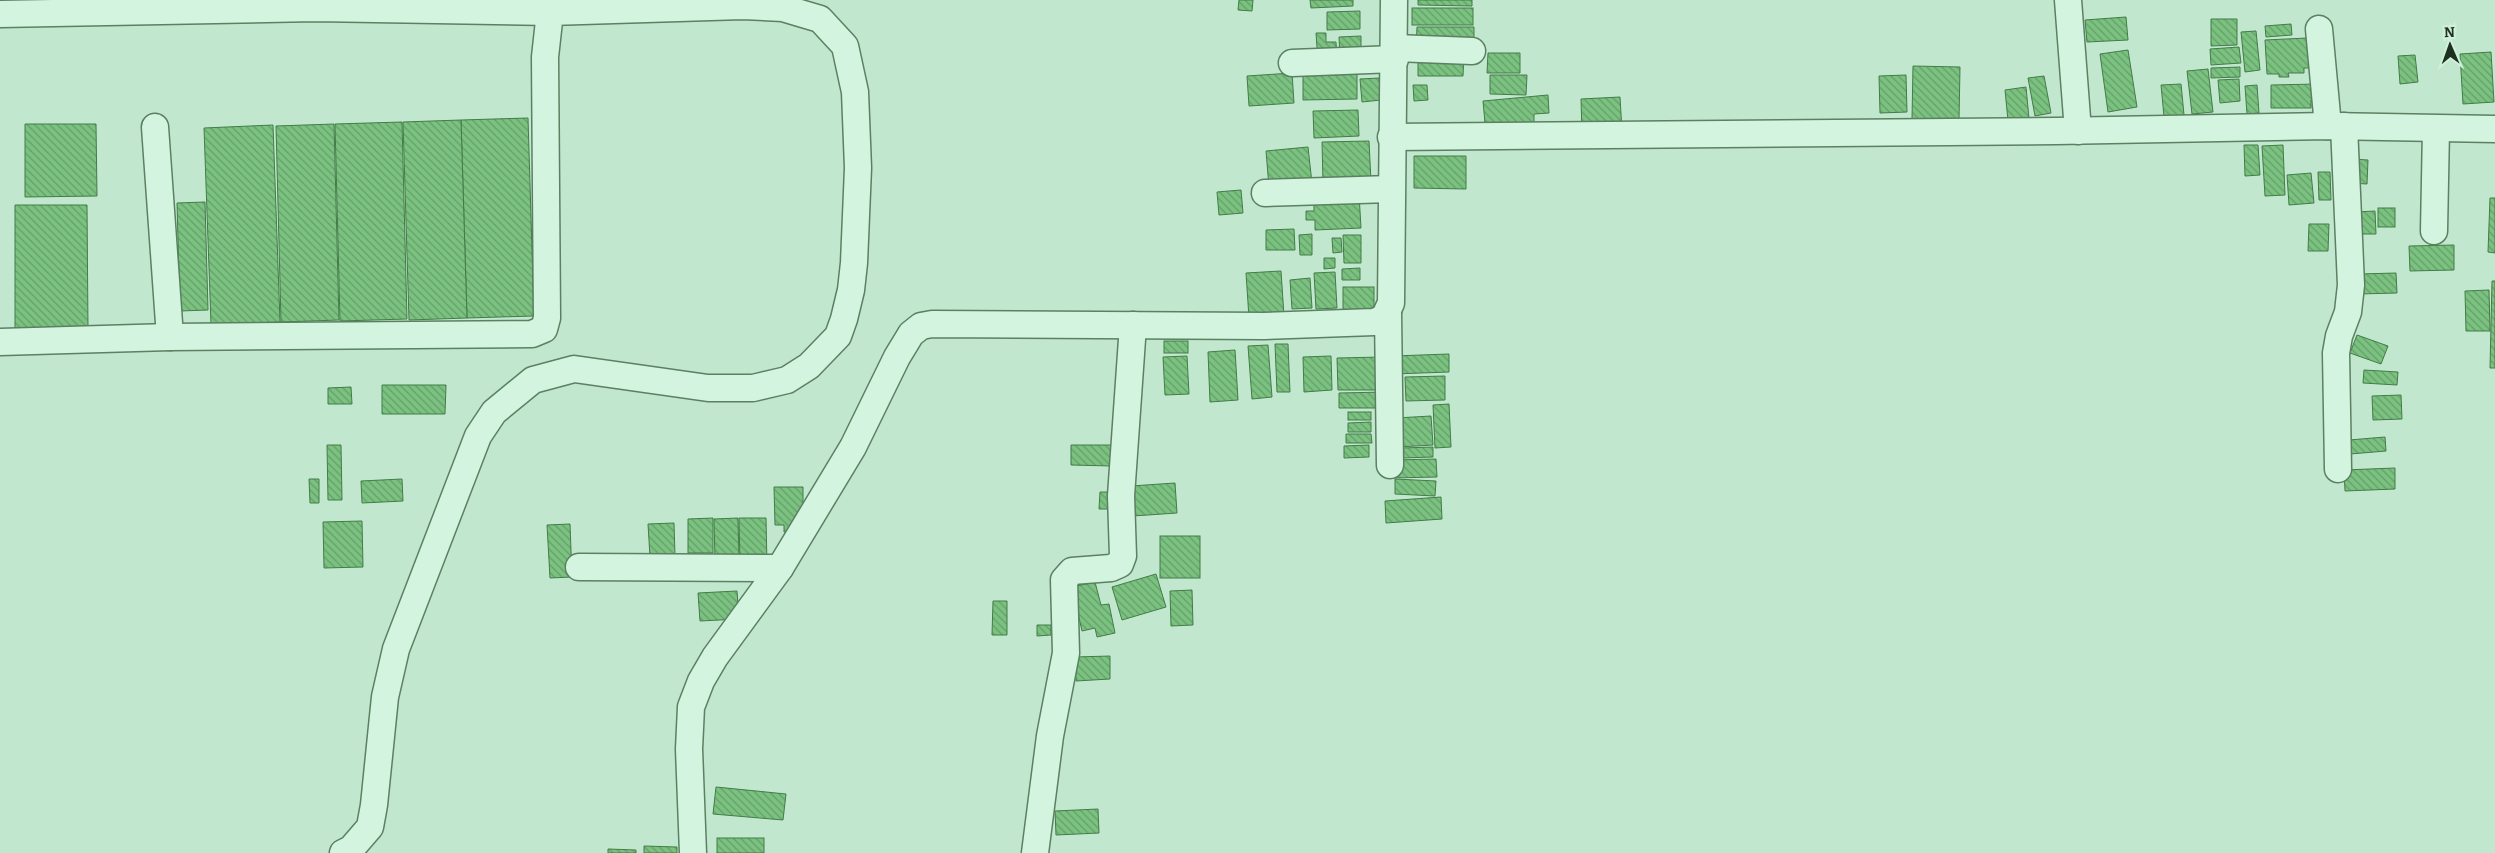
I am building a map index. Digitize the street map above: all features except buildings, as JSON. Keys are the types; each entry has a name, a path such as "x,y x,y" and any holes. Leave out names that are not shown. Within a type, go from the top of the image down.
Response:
{"street":[{"path":"1390,465 1388,313 1391,304 1391,188 1395,53 1394,0"},
{"path":"2068,0 2078,131"},
{"path":"0,14 315,8 550,12 744,6 783,8 820,20 845,46 855,92 858,168 854,263 844,319 838,336 809,366 787,380 753,388 708,388 574,369 533,380 494,412 478,436 396,649 385,697 374,806 370,827 351,849 343,853"},
{"path":"0,342 170,337 532,334 544,329 547,318 545,57 550,12"},
{"path":"2319,29 2336,126 2350,257 2344,324 2336,353 2338,469"},
{"path":"1292,63 1395,53 1472,51"},
{"path":"1392,137 2078,131 2336,126 2495,129"},
{"path":"155,127 170,337"},
{"path":"2434,231 2436,128"},
{"path":"1265,193 1391,188"},
{"path":"693,853 689,749 693,698 715,657 780,568 853,447 900,351 911,334 921,326 932,324 1264,326 1374,322 1384,318 1388,313"},
{"path":"1035,853 1050,736 1066,653 1064,580 1072,571 1111,568 1120,564 1123,556 1121,496 1133,325"},
{"path":"579,567 780,568"}]}
